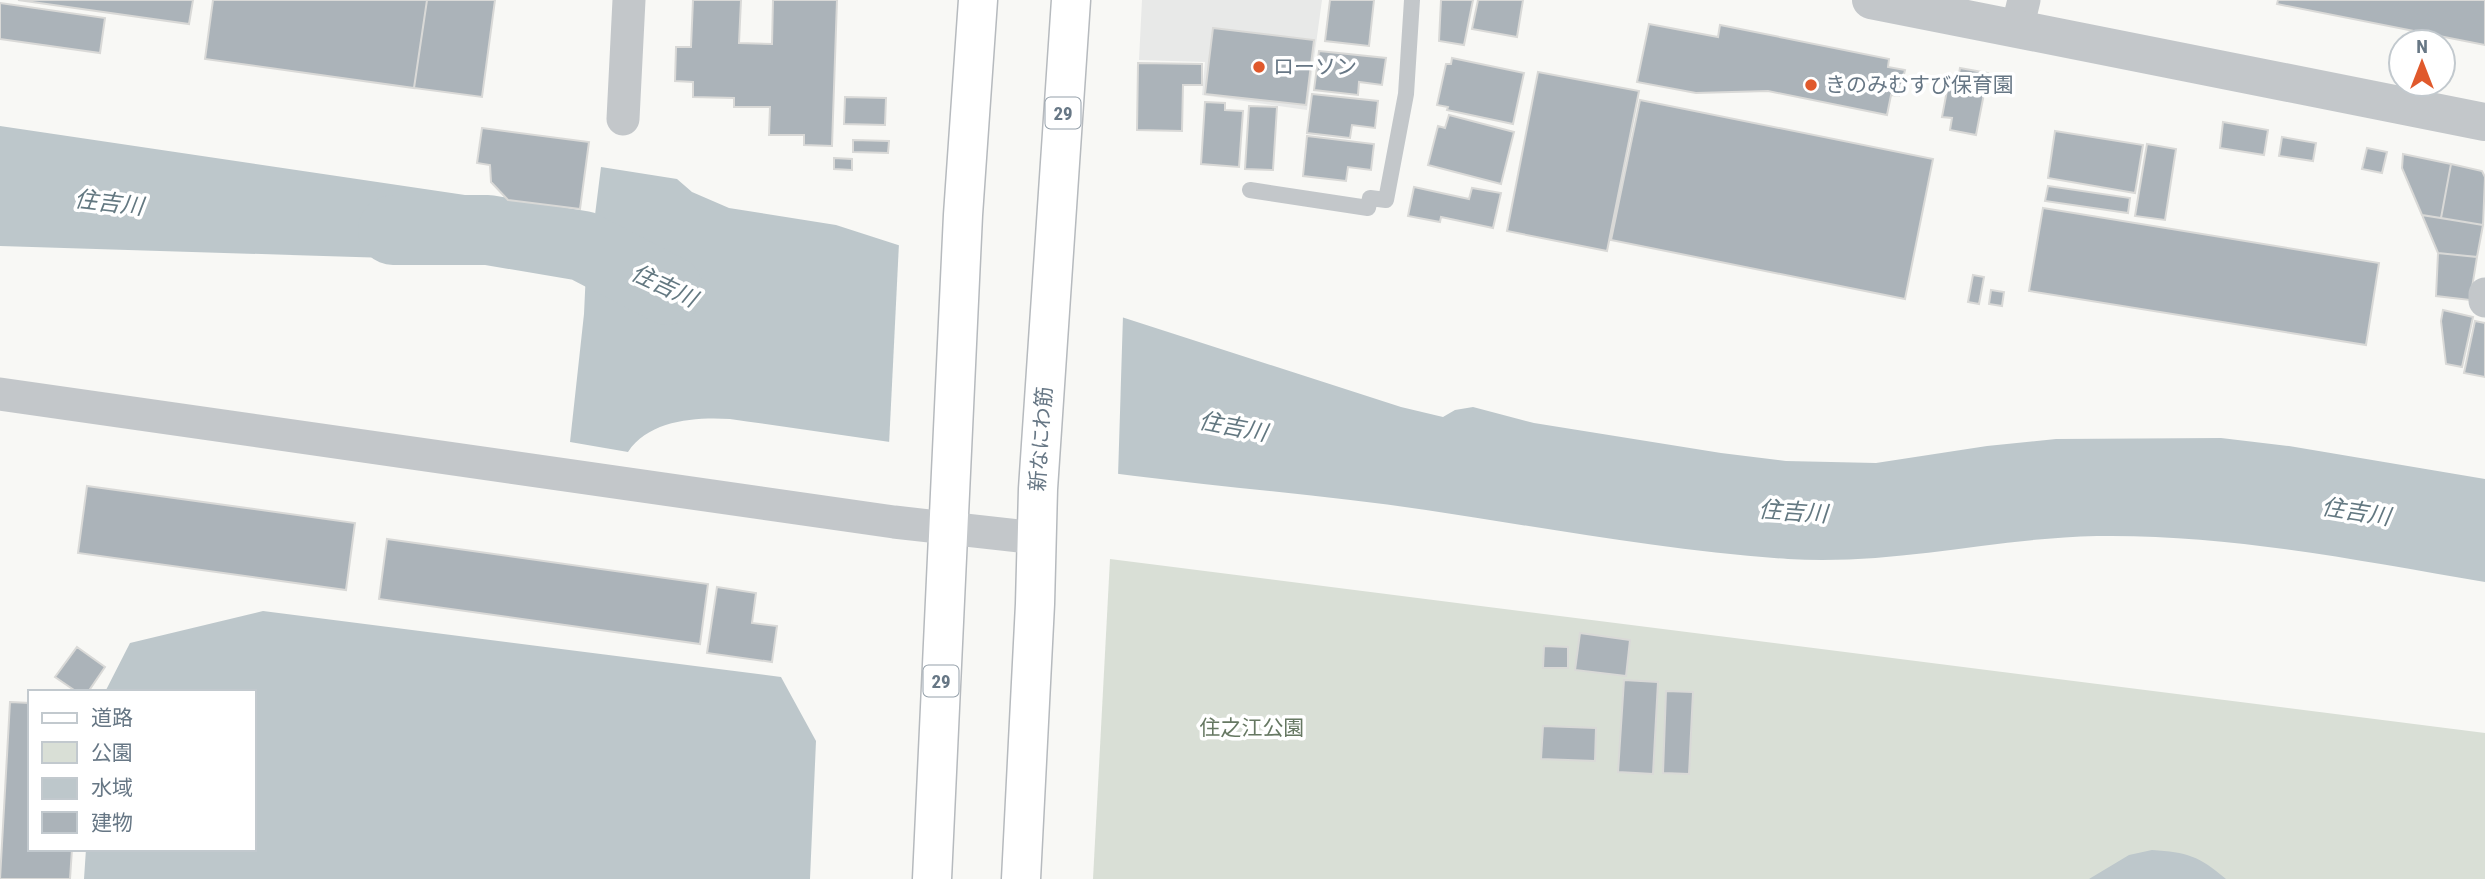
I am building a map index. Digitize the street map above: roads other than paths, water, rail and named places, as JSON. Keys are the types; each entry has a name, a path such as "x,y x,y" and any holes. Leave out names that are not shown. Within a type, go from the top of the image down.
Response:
{"main road":[{"name":"29","path":"932,879 963,215 978,0"},
{"name":"新なにわ筋","path":"1021,879 1038,489 1071,0"}],"street":[{"path":"623,119 629,0"},
{"path":"1871,0 2021,15 2485,122"},
{"path":"2485,294 2485,301"},
{"path":"0,394 894,522 1036,538"}],"lane":[{"path":"1250,190 1368,208 1370,198 1386,200 1406,94 1412,0"}],"water":[{"path":"0,126 492,199 485,261 0,246"},
{"path":"601,167 677,179 692,192 729,208 836,225 1401,407 1443,417 1455,410 1473,407 1534,423 1786,461 1876,463 1987,446 2056,439 2221,438 2289,446 2485,479 2485,582 2292,550 2146,536 2019,541 1866,559 1788,559 1742,555 1652,545 1390,505 1084,469 730,419 688,420 660,427 637,441 628,452 570,442 584,314 586,271 580,262 585,229 594,223"},
{"path":"263,611 781,677 816,741 810,879 84,879 86,851 256,851 256,690 106,690 130,643"},
{"path":"2152,850 2192,857 2226,879 2089,879 2129,855"}],"waterway":[{"name":"住吉川","path":"393,230 488,230 583,246 668,290"}],"place":[{"name":"ローソン","path":"1259,67"},
{"name":"きのみむすび保育園","path":"1811,85"}],"park label":[{"name":"住之江公園","path":"1252,728"}]}
